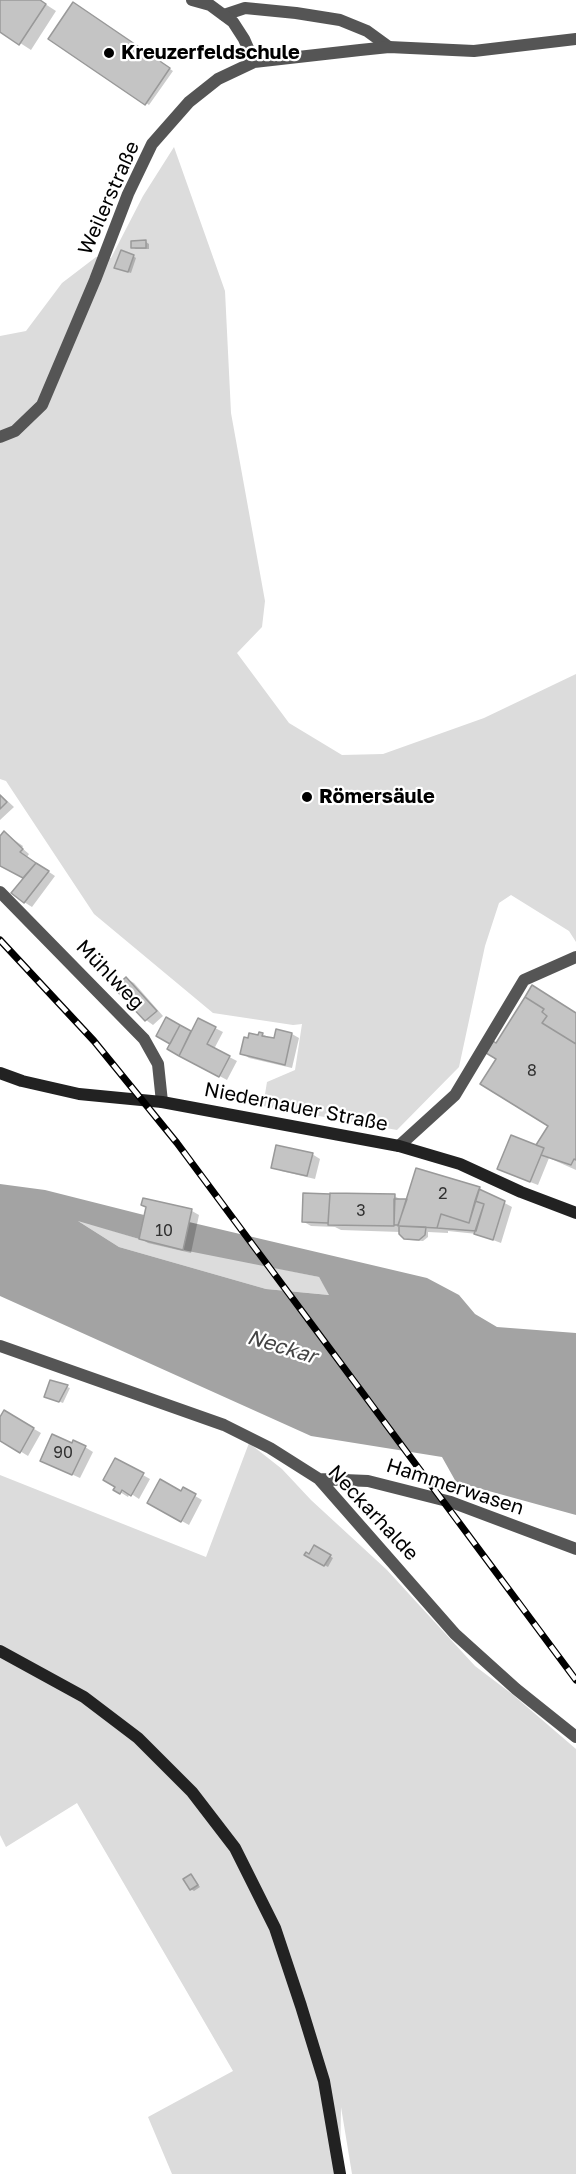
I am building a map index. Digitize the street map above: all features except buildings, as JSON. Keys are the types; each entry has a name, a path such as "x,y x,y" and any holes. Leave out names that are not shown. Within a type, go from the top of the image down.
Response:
{"street":[{"path":"192,0 210,5 233,22 244,39 254,62"},
{"path":"224,15 244,8 340,20 367,31 388,47"},
{"name":"Weilerstraße","path":"0,437 15,431 42,405 95,280 128,194 152,144 196,96 218,79 254,62 388,47 474,51 576,39"},
{"name":"Mühlweg","path":"0,892 144,1039 158,1064 162,1102"},
{"path":"399,1146 455,1095 524,980 576,957"},
{"name":"Niedernauer Straße","path":"0,1073 22,1081 79,1094 162,1102 399,1146 460,1164 521,1192 576,1213"},
{"name":"Neckarhalde","path":"0,1346 224,1425 270,1448 318,1479 455,1634 516,1689 576,1737"},
{"name":"Hammerwasen","path":"318,1479 369,1481 452,1502 576,1549"},
{"path":"0,1651 84,1697 138,1738 192,1792 235,1848 275,1928 301,2006 324,2081 340,2174"}],"shaded area":[{"path":"174,147 225,291 231,413 265,601 262,627 237,653 289,723 342,755 383,754 484,718 576,674 576,942 569,931 511,895 499,903 485,946 459,1067 397,1130 263,1106 267,1082 295,1070 302,1024 293,1025 213,1013 94,914 6,781 0,779 0,336 26,331 62,283 96,257 111,258 143,196"},
{"path":"75,1219 139,1239 319,1277 330,1295 266,1289 119,1247"},
{"path":"249,1443 282,1469 311,1500 387,1570 475,1666 512,1694 576,1749 576,2174 352,2174 341,2107 340,2174 172,2174 148,2117 233,2071 77,1803 6,1847 0,1835 0,1475 206,1557"}],"water":[{"name":"Neckar","path":"0,1184 45,1190 144,1215 139,1239 78,1221 119,1247 266,1289 329,1295 319,1277 183,1250 189,1222 427,1278 459,1295 475,1314 497,1327 576,1333 576,1515 456,1482 442,1457 311,1436 0,1296"}],"railway":[{"path":"0,940 94,1041 177,1143 576,1680"}],"place":[{"name":"Kreuzerfeldschule","path":"109,53"},
{"name":"Römersäule","path":"307,797"}]}
